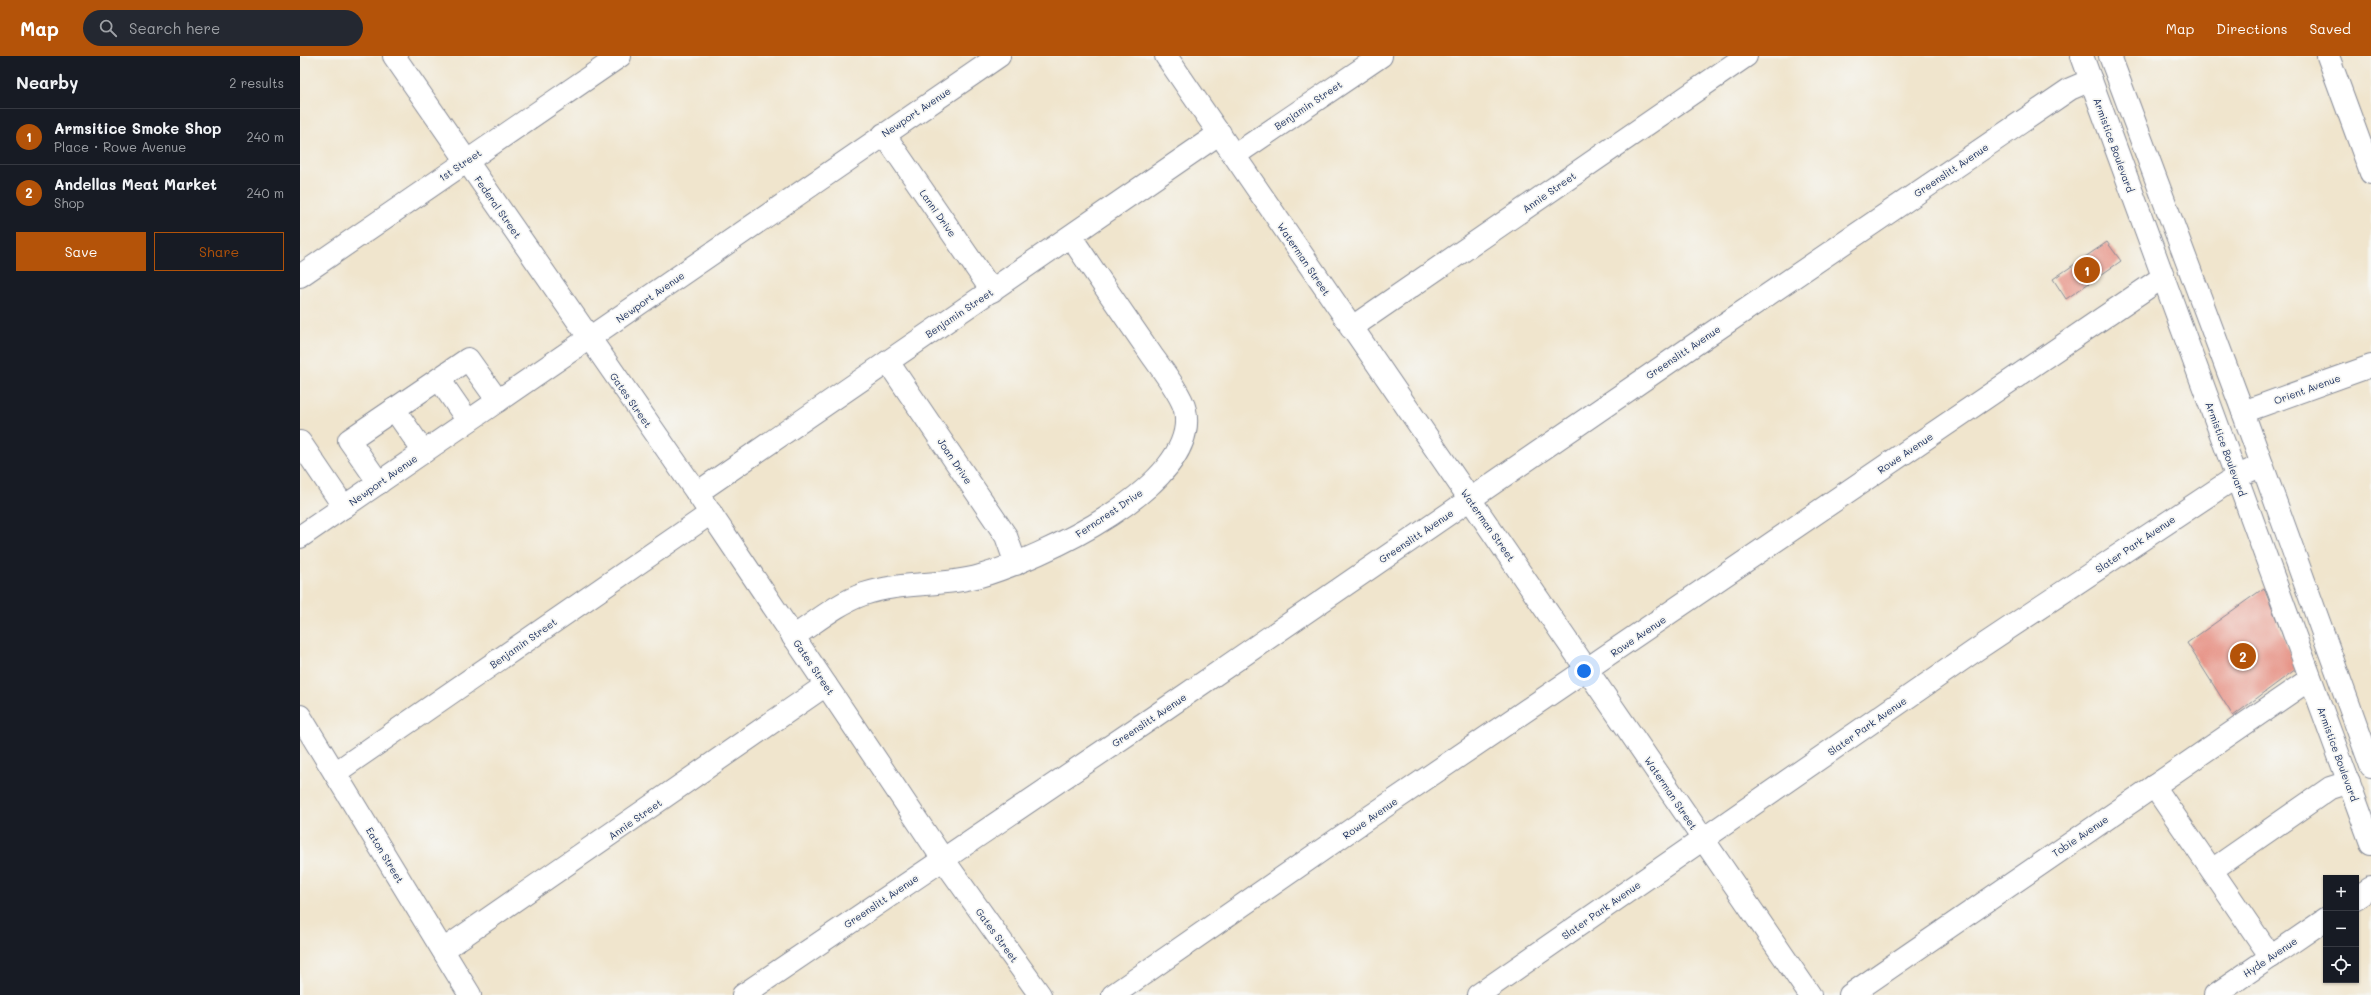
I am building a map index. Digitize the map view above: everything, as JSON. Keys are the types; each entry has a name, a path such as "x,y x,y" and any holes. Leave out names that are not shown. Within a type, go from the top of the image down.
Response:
{"street":[{"name":"Federal Street","path":"394,56 588,339"},
{"name":"1st Street","path":"300,276 620,56"},
{"name":"Newport Avenue","path":"300,537 999,56"},
{"name":"Waterman Street","path":"1166,56 1235,155 1351,328 1589,669 1703,840 1810,995"},
{"name":"Benjamin Street","path":"1235,155 1381,56"},
{"name":"Annie Street","path":"1351,328 1746,56"},
{"name":"Armistice Boulevard","path":"2082,56 2371,843"},
{"path":"2110,56 2244,412 2371,766"},
{"path":"2328,56 2371,173"},
{"name":"Greenslitt Avenue","path":"743,995 2063,94 2091,80"},
{"name":"Lanni Drive","path":"884,134 992,291"},
{"name":"Benjamin Street","path":"697,493 1220,134"},
{"name":"Ferncrest Drive","path":"793,637 844,603 864,594 886,588 979,576 1016,564 1043,553 1100,522 1154,482 1174,460 1186,432 1185,409 1169,380 1070,237"},
{"name":"Rowe Avenue","path":"1113,995 2163,277"},
{"name":"Gates Street","path":"588,339 711,513 943,859 1040,995"},
{"path":"379,483 349,440 468,359 498,401"},
{"name":"Joan Drive","path":"888,362 1006,536 1016,564"},
{"name":"Orient Avenue","path":"2244,412 2371,366"},
{"path":"439,379 468,421"},
{"path":"394,410 424,452"},
{"path":"300,442 344,507"},
{"name":"Slater Park Avenue","path":"1478,995 1976,650 2236,476 2262,465"},
{"name":"Benjamin Street","path":"335,773 711,513"},
{"name":"Tobie Avenue","path":"1850,995 2310,679"},
{"name":"Annie Street","path":"443,950 826,686"},
{"name":"Eaton Street","path":"300,716 470,995"},
{"path":"2212,870 2330,788 2348,782"},
{"path":"2154,786 2270,957"},
{"path":"2359,896 2371,888"},
{"name":"Hyde Avenue","path":"2215,995 2323,921"}],"building":[{"path":"2107,242 2121,261 2066,299 2053,279"},
{"path":"2264,588 2296,669 2233,716 2187,643"}],"place":[{"name":"Armsitice Smoke Shop","path":"2087,270"},
{"name":"Andellas Meat Market","path":"2243,656"}]}
